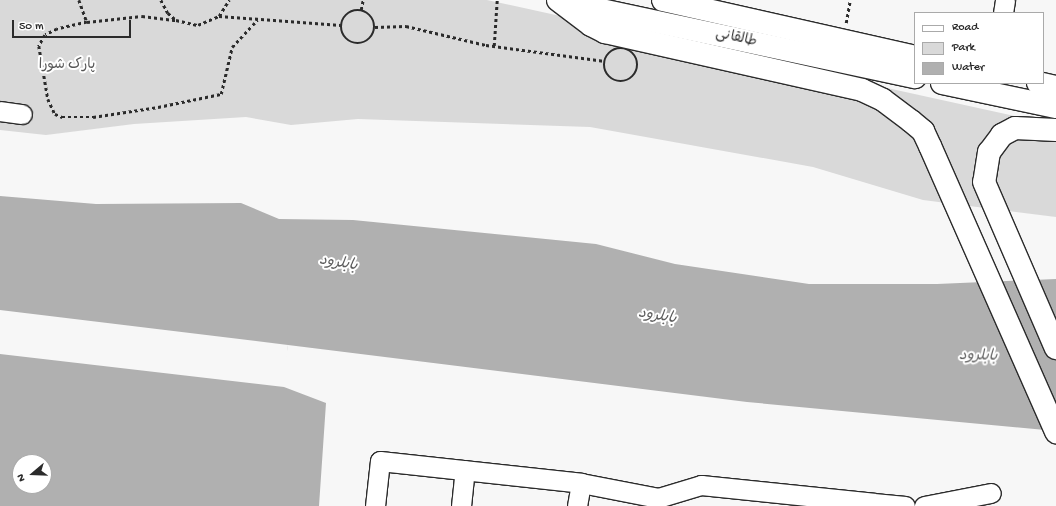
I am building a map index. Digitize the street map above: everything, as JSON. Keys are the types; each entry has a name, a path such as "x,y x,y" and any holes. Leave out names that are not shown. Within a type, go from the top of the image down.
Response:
{"main road":[{"name":"طالقانی","path":"558,0 914,77"},
{"path":"558,0 590,25 605,32 862,90 893,107 923,131 1056,432"},
{"name":"طالقانی","path":"663,0 914,57"},
{"path":"947,84 1056,107"},
{"path":"1042,84 1056,87"},
{"path":"1056,130 1015,128 1002,135 989,152 984,182 1056,348"}],"street":[{"path":"1003,12 1006,0"},
{"path":"0,111 22,114"},
{"path":"375,506 380,461 581,483 658,498 701,485 905,506"},
{"path":"461,506 465,470"},
{"path":"577,506 581,483"},
{"path":"924,506 991,493"}],"path":[{"path":"79,0 86,22"},
{"path":"161,0 168,13 176,20"},
{"path":"219,16 229,0"},
{"path":"361,10 363,0"},
{"path":"494,46 497,0"},
{"path":"361,10 370,14 375,27 369,39 356,43 344,36 341,25 347,14 361,10"},
{"path":"257,20 232,47 221,94 158,107 93,117 62,117 55,114 48,99 39,46 45,35 56,29 86,22 142,16 176,20 198,25 219,16 341,25"},
{"path":"375,27 406,26 494,46 604,61"},
{"path":"621,48 633,53 638,65 632,77 619,81 607,74 604,61 610,52 621,48"}],"green space":[{"name":"پارک شورا","path":"0,0 487,0 1056,125 1056,217 923,200 813,167 590,127 358,119 291,125 246,117 134,124 46,135 0,130"}],"water":[{"name":"بابلرود","path":"0,196 96,204 241,203 279,219 353,220 596,244 675,264 809,284 937,284 1056,279 1056,431 747,402 288,345 283,375 284,387 326,403 319,506 0,506"}],"pier":[{"path":"0,310 288,345 284,387 0,354"}]}
